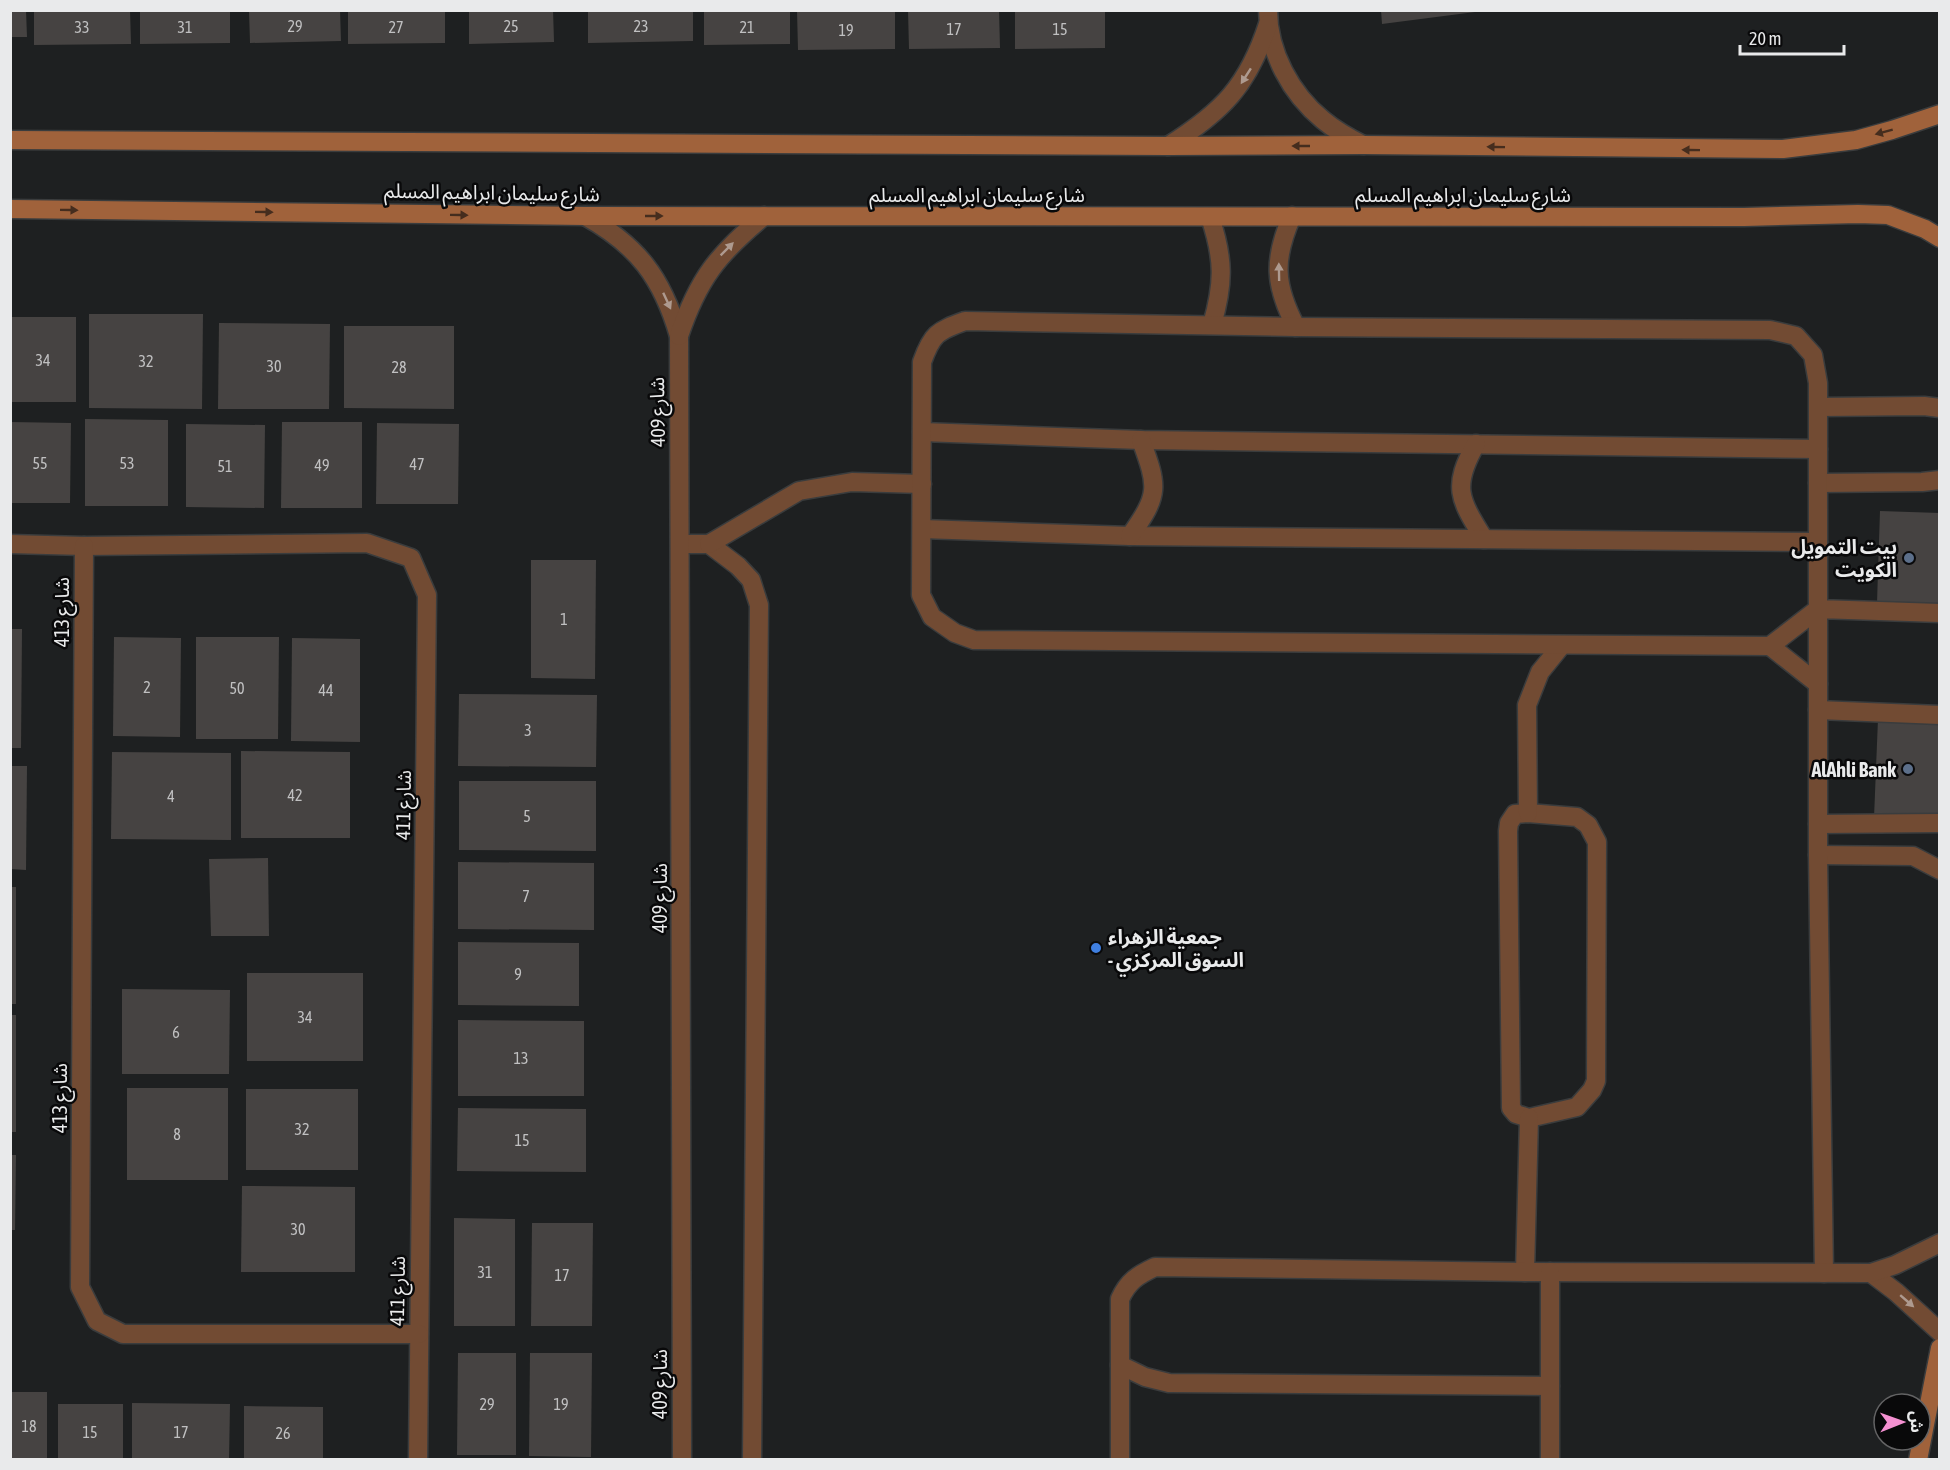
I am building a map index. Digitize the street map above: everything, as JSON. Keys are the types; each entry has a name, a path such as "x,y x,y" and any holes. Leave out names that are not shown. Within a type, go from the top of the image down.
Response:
{"street":[{"path":"1268,16 1273,46 1282,69 1295,90 1323,121 1363,145"},
{"path":"1168,146 1216,112 1236,90 1261,46 1268,16"},
{"path":"10,140 1363,145 1783,150 1856,140 1940,114"},
{"name":"شارع سليمان ابراهيم المسلم","path":"10,209 585,216 1744,217 1858,214 1888,216 1925,229 1940,238"},
{"name":"شارع 409","path":"585,216 627,244 644,263 660,285 672,310 679,336 682,1460"},
{"name":"شارع 409","path":"679,336 689,307 720,256 764,216"},
{"path":"1292,216 1283,237 1279,260 1279,284 1285,306 1296,327"},
{"path":"1210,217 1219,243 1222,271 1219,298 1212,325"},
{"path":"1824,1273 1818,855 1818,609 1818,542 1818,483 1818,449 1819,407 1813,355 1796,336 1770,330 1296,327 965,321 945,328 929,341 922,362 921,595 932,616 955,633 974,640 1770,646 1818,609 1940,613"},
{"path":"1819,407 1924,406 1940,408"},
{"path":"922,432 1141,440 1818,449"},
{"path":"1130,536 1148,510 1154,489 1153,473 1141,440"},
{"path":"1476,444 1464,464 1460,493 1468,513 1484,538"},
{"path":"1818,483 1940,480"},
{"path":"681,544 709,544 799,491 852,482 922,484"},
{"path":"922,529 1130,536 1818,542"},
{"name":"شارع 411","path":"10,544 84,546 367,543 411,558 427,595 418,1460"},
{"path":"709,544 738,566 751,580 759,605 752,1460"},
{"name":"شارع 413","path":"84,546 80,1287 97,1322 123,1334 420,1334"},
{"path":"1528,813 1527,705 1540,672 1561,646"},
{"path":"1770,646 1818,684"},
{"path":"1818,710 1940,715"},
{"path":"1528,813 1577,817 1588,825 1597,842 1596,1081 1592,1090 1577,1107 1529,1118 1516,1114 1511,1108 1508,831 1509,823 1515,814 1528,813"},
{"path":"1818,824 1940,823"},
{"path":"1818,855 1913,856 1940,870"},
{"path":"1525,1272 1529,1118"},
{"path":"1120,1460 1120,1299 1126,1286 1138,1275 1155,1267 1525,1272 1871,1273 1895,1265 1940,1243"},
{"path":"1550,1272 1550,1460"},
{"path":"1871,1273 1896,1292 1940,1332"},
{"path":"1918,1460 1940,1348"},
{"path":"1120,1365 1145,1377 1169,1383 1550,1386"}],"building":[{"path":"10,10 26,10 27,37 10,37"},
{"path":"34,10 130,10 131,44 34,45"},
{"path":"140,10 230,10 230,43 140,44"},
{"path":"249,10 340,10 341,41 250,43"},
{"path":"348,10 445,10 445,43 348,44"},
{"path":"469,10 553,10 554,42 469,44"},
{"path":"588,10 693,10 693,41 588,43"},
{"path":"704,10 790,10 790,44 704,45"},
{"path":"797,10 895,10 895,49 798,50"},
{"path":"908,10 999,10 1000,48 909,49"},
{"path":"1015,10 1105,10 1105,48 1015,49"},
{"path":"1381,10 1475,10 1475,12 1382,24"},
{"path":"89,314 203,314 202,409 89,408"},
{"path":"10,317 76,317 76,402 10,402"},
{"path":"219,323 330,324 329,409 218,409"},
{"path":"344,326 454,326 454,409 344,408"},
{"path":"85,419 168,420 168,506 85,506"},
{"path":"10,422 71,423 70,503 10,503"},
{"path":"282,422 362,422 362,508 281,508"},
{"path":"377,423 459,424 458,504 376,504"},
{"path":"186,424 265,425 264,508 186,507"},
{"name":"بيت التمويل الكويت","path":"1880,511 1940,513 1940,605 1877,603"},
{"path":"531,560 596,560 595,679 531,678"},
{"path":"10,629 22,629 21,748 10,748"},
{"path":"114,637 181,638 180,737 113,736"},
{"path":"196,637 279,637 278,739 196,739"},
{"path":"292,638 360,639 360,742 291,741"},
{"path":"459,694 597,695 596,767 458,766"},
{"name":"AlAhli Bank","path":"1878,719 1940,720 1940,817 1874,818"},
{"path":"241,751 350,752 350,838 241,838"},
{"path":"112,752 231,753 231,840 111,839"},
{"path":"10,766 27,766 26,870 10,869"},
{"path":"459,781 596,781 596,851 459,850"},
{"path":"268,858 269,936 211,936 209,859"},
{"path":"458,862 594,863 594,930 458,929"},
{"path":"10,887 16,887 16,1004 10,1004"},
{"path":"458,942 579,943 579,1006 458,1005"},
{"path":"247,973 363,973 363,1061 247,1061"},
{"path":"122,989 230,990 229,1074 122,1074"},
{"path":"10,1015 16,1015 16,1132 10,1132"},
{"path":"458,1020 584,1021 584,1096 458,1096"},
{"path":"127,1088 228,1088 228,1180 127,1180"},
{"path":"246,1089 358,1089 358,1170 246,1170"},
{"path":"458,1108 586,1109 586,1172 457,1171"},
{"path":"10,1155 16,1155 15,1230 10,1230"},
{"path":"242,1186 355,1187 355,1272 241,1272"},
{"path":"454,1218 515,1219 515,1326 454,1326"},
{"path":"532,1223 593,1223 592,1326 531,1326"},
{"path":"458,1353 516,1353 516,1455 457,1455"},
{"path":"530,1353 592,1353 591,1457 529,1456"},
{"path":"10,1392 47,1392 47,1460 10,1460"},
{"path":"132,1403 230,1404 229,1460 132,1460"},
{"path":"58,1404 123,1404 123,1460 58,1460"},
{"path":"244,1406 323,1407 323,1460 244,1460"}],"place":[{"name":"بيت التمويل الكويت","path":"1909,558"},
{"name":"AlAhli Bank","path":"1908,769"},
{"name":"جمعية الزهراء - السوق المركزي","path":"1096,948"}]}
